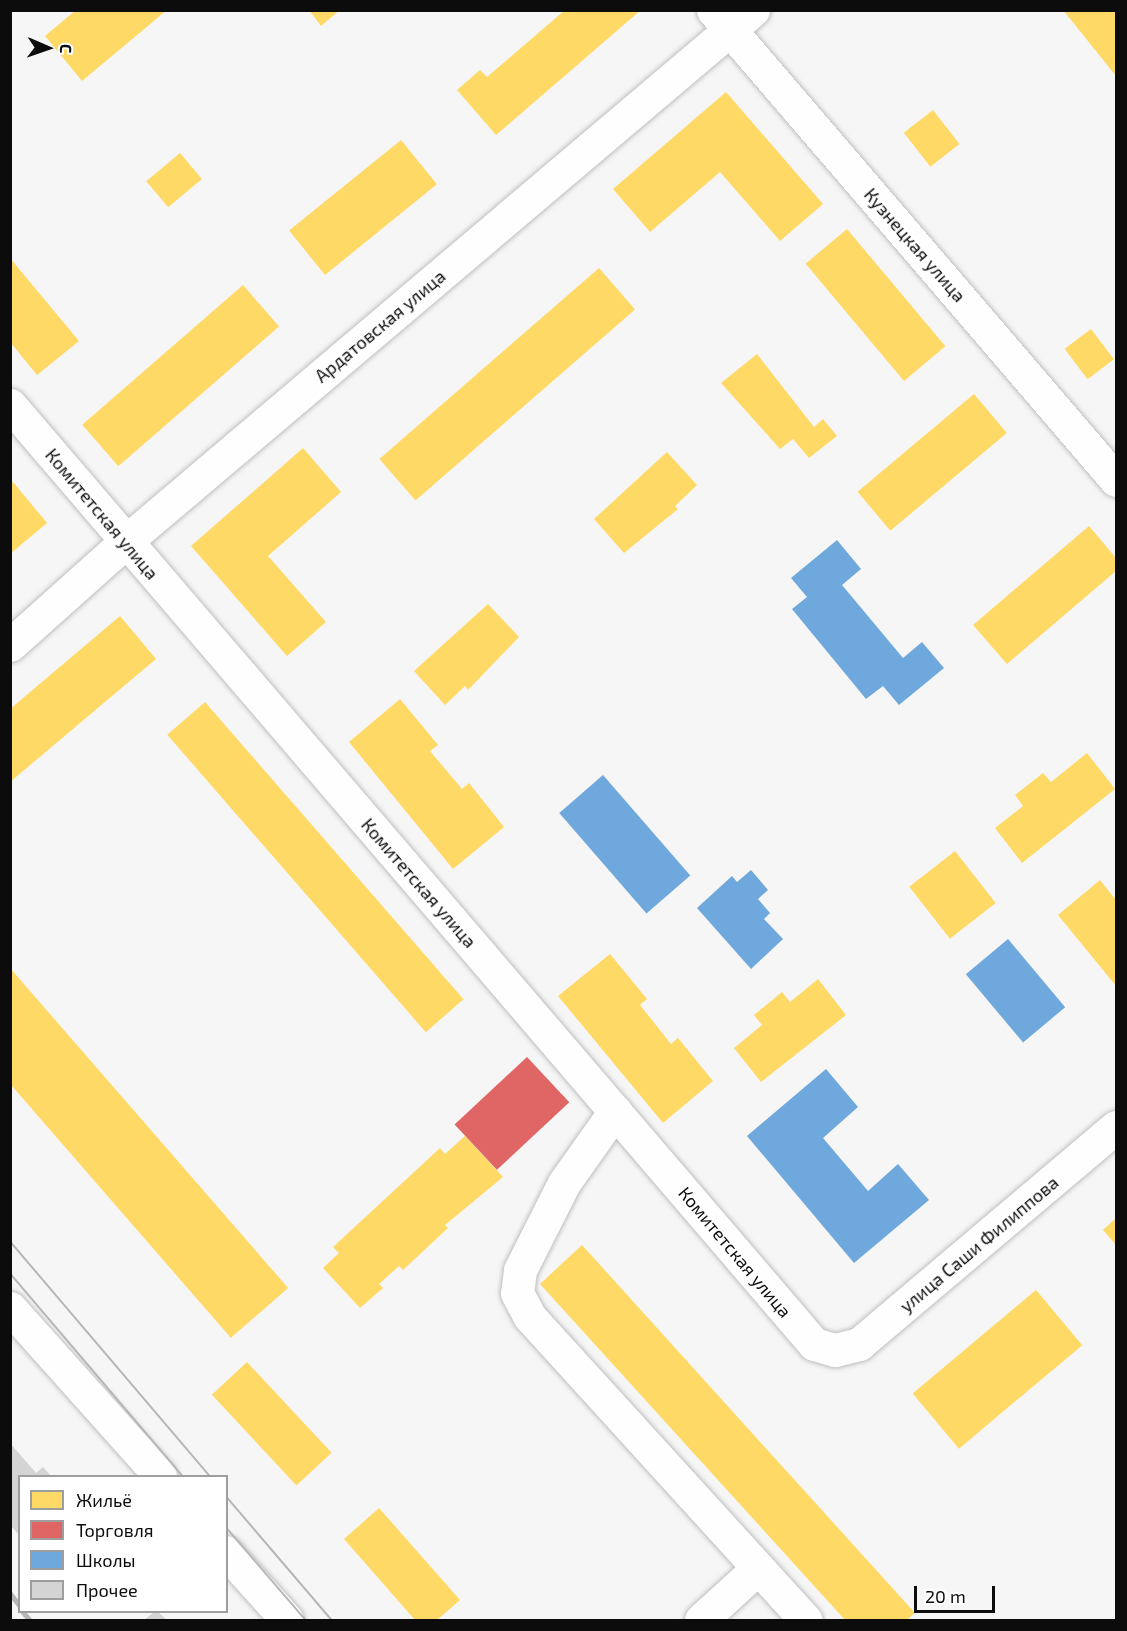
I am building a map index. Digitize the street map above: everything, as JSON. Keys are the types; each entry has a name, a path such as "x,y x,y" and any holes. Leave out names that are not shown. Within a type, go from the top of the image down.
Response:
{"street":[{"name":"Кузнецкая улица","path":"732,17 1116,480"},
{"name":"Ардатовская улица","path":"10,645 125,542 732,17"},
{"name":"Комитетская улица","path":"10,405 814,1344 835,1350"},
{"path":"615,1111 564,1183 520,1270 517,1293 529,1316 806,1620"},
{"name":"улица Саши Филиппова","path":"835,1350 859,1344 1116,1127"},
{"path":"10,1308 159,1475"},
{"path":"228,1554 287,1620"},
{"path":"701,1620 758,1568"}],"building: Жильё":[{"path":"76,10 167,10 82,81 45,36"},
{"path":"309,10 340,10 321,26"},
{"path":"565,10 641,10 496,135 457,90 480,70 487,77"},
{"path":"1063,10 1116,10 1116,76"},
{"path":"726,92 823,204 780,241 720,172 650,232 613,189"},
{"path":"933,110 959,144 930,167 904,133"},
{"path":"401,140 437,184 325,275 289,231"},
{"path":"180,153 202,179 168,207 146,181"},
{"path":"847,229 945,346 904,381 806,264"},
{"path":"10,258 79,341 37,375 10,342"},
{"path":"599,268 635,310 415,500 379,459"},
{"path":"243,285 279,327 118,466 82,425"},
{"path":"1091,329 1114,359 1088,379 1065,349"},
{"path":"757,354 814,427 823,419 837,436 809,458 793,439 780,449 721,383"},
{"path":"974,394 1007,433 890,531 858,492"},
{"path":"303,448 341,492 268,556 326,622 287,656 191,546"},
{"path":"667,452 697,485 675,506 678,509 624,553 594,519"},
{"path":"13,482 47,523 10,554 10,484"},
{"path":"1089,526 1116,558 1116,571 1007,664 973,625"},
{"path":"488,604 519,637 468,690 465,686 445,705 414,671"},
{"path":"120,616 156,659 10,782 10,709"},
{"path":"400,699 438,745 430,751 462,789 469,783 504,827 453,869 349,742"},
{"path":"205,702 463,999 426,1032 167,735"},
{"path":"1087,753 1115,789 1022,863 995,828 1023,806 1015,795 1043,773 1051,782"},
{"path":"955,851 996,903 950,939 909,887"},
{"path":"1100,880 1116,900 1116,986 1058,915"},
{"path":"610,954 647,999 640,1005 671,1044 678,1038 713,1081 663,1123 558,996"},
{"path":"10,968 288,1288 231,1338 10,1084"},
{"path":"818,979 846,1015 761,1082 734,1048 762,1025 754,1015 782,992 790,1002"},
{"path":"465,1136 503,1177 445,1225 448,1228 403,1270 399,1266 379,1284 383,1288 360,1308 323,1268 339,1253 333,1247 440,1148 445,1154"},
{"path":"1116,1218 1116,1245 1103,1230"},
{"path":"582,1245 915,1613 907,1620 845,1620 540,1284"},
{"path":"1036,1290 1082,1345 959,1449 913,1393"},
{"path":"247,1362 332,1453 296,1485 212,1395"},
{"path":"379,1508 460,1600 437,1620 415,1620 344,1539"}],"building: Торговля":[{"path":"527,1057 569,1102 497,1170 455,1125"}],"building: Школы":[{"path":"837,540 861,569 842,585 903,658 922,642 944,668 899,705 883,686 866,699 792,609 807,597 791,578"},
{"path":"603,775 690,875 646,913 559,813"},
{"path":"751,870 768,890 758,899 770,913 764,919 783,939 751,969 697,908 732,876 737,882"},
{"path":"1008,939 1065,1007 1023,1043 966,974"},
{"path":"826,1069 858,1107 823,1138 868,1191 898,1164 929,1200 854,1263 747,1136"}],"building: Прочее":[{"path":"10,1443 36,1473 43,1467 50,1475 18,1475 18,1534 10,1525"},
{"path":"153,1613 159,1613 167,1620 144,1620"}],"tram line":[{"path":"10,1241 209,1475"},
{"path":"10,1273 182,1475"},
{"path":"228,1498 332,1620"},
{"path":"228,1529 306,1620"}],"railway":[{"path":"10,1593 18,1603"},
{"path":"24,1613 30,1620"}]}
